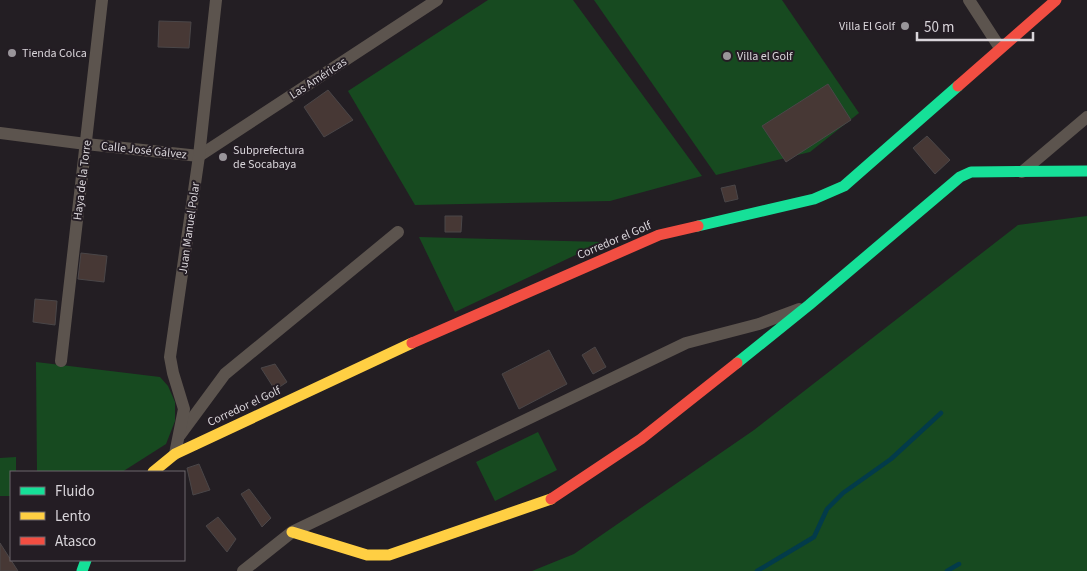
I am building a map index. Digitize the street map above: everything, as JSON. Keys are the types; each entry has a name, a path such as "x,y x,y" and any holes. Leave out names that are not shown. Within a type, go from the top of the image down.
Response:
{"street":[{"name":"Haya de la Torre","path":"61,361 102,0"},
{"name":"Juan Manuel Polar","path":"175,454 184,409 173,374 170,357 199,156 216,0"},
{"name":"Las Américas","path":"199,156 437,0"},
{"path":"969,0 1000,48"},
{"name":"Corredor el Golf","path":"154,471 175,454 445,328 659,235 814,199 844,186 1056,0"},
{"path":"1022,172 1087,117"},
{"name":"Calle José Gálvez","path":"0,133 199,156"},
{"path":"292,532 367,555 389,555 550,500 641,439 809,305 960,177 971,172 1087,172"},
{"path":"178,437 224,374 398,232"},
{"path":"243,571 292,532 686,343 759,324 809,305"}],"green space":[{"path":"488,0 573,0 702,176 610,201 415,205 348,91"},
{"name":"Villa el Golf","path":"594,0 782,0 859,113 810,152 716,175"},
{"path":"1087,216 1087,571 532,571 574,554 754,430 1018,225"},
{"path":"419,237 603,242 455,312"},
{"path":"36,362 160,377 168,386 175,402 175,421 166,444 124,471 37,471"},
{"path":"538,432 557,470 495,501 476,462"},
{"path":"16,457 16,471 10,471 10,496 0,496 0,458"}],"building":[{"path":"159,21 191,22 189,48 158,47"},
{"path":"828,84 851,120 786,162 762,126"},
{"path":"328,90 353,120 324,137 304,107"},
{"path":"927,136 950,160 935,174 913,148"},
{"path":"735,185 738,199 725,202 721,188"},
{"path":"445,216 462,216 461,232 445,232"},
{"path":"81,253 107,256 104,282 78,279"},
{"path":"35,299 57,301 55,325 33,322"},
{"path":"595,347 606,367 593,374 582,355"},
{"path":"549,350 567,384 519,409 502,374"},
{"path":"275,364 287,382 275,390 261,368"},
{"path":"199,464 210,490 193,495 187,468"},
{"path":"249,489 271,518 262,527 241,494"},
{"path":"218,517 236,539 227,552 206,526"},
{"path":"0,543 18,571 0,571"}],"waterway":[{"path":"757,571 814,537 827,509 843,493 891,459 941,413"},
{"path":"947,571 959,564"}],"traffic: fast":[{"path":"698,226 814,199 844,186 958,86"},
{"path":"737,363 809,305 960,177 971,172 1087,171"},
{"path":"82,571 86,561"}],"traffic: slow":[{"path":"154,471 175,454 412,343"},
{"path":"292,532 367,555 389,555 551,499"}],"traffic: jam":[{"path":"958,86 1056,0"},
{"path":"412,343 659,235 698,226"},
{"path":"551,499 641,439 737,363"}],"place":[{"name":"Villa El Golf","path":"905,26"},
{"name":"Tienda Colca","path":"12,53"},
{"name":"Villa el Golf","path":"727,56"},
{"name":"Subprefectura de Socabaya","path":"223,157"}]}
